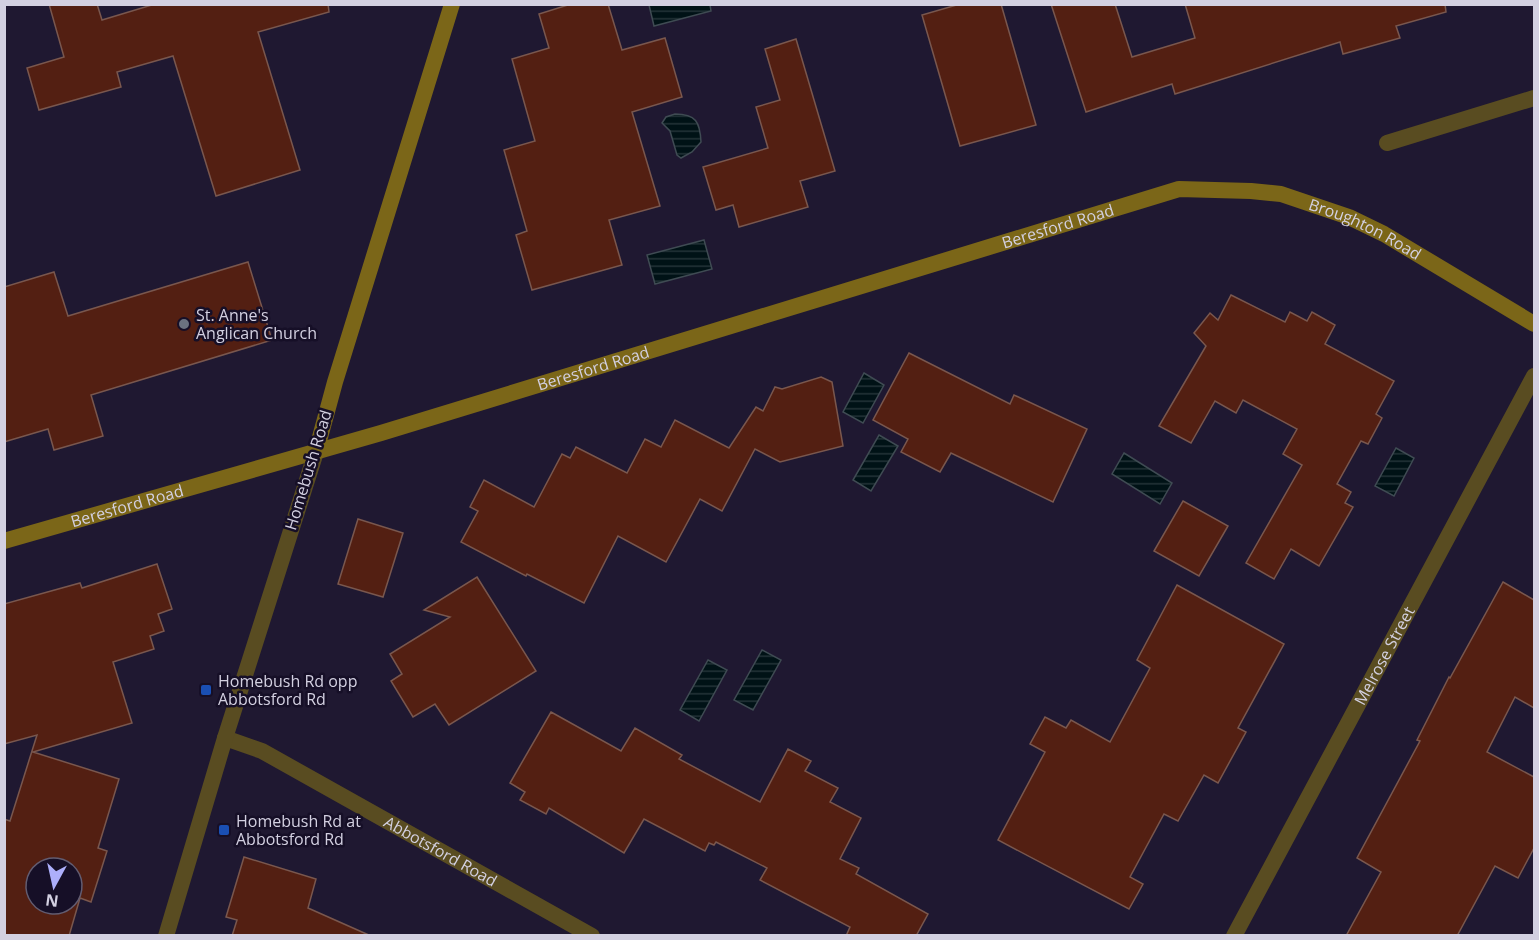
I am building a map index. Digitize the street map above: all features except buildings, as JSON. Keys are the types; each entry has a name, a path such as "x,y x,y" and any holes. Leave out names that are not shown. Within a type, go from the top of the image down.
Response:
{"main road":[{"name":"Homebush Road","path":"316,452 335,382 452,4"},
{"name":"Beresford Road","path":"4,541 316,452 1179,189"},
{"name":"Broughton Road","path":"1179,189 1281,194 1340,213 1384,234 1534,324"}],"street":[{"path":"1387,143 1534,98"},
{"name":"Melrose Street","path":"1234,936 1534,376"},
{"name":"Homebush Road","path":"166,936 225,738 316,452"},
{"name":"Abbotsford Road","path":"225,738 262,751 592,936"}],"shaded area":[{"path":"649,5 710,5 711,11 654,26"},
{"path":"682,114 696,120 701,142 692,152 681,158 677,155 670,131 662,123 666,117"},
{"path":"704,240 712,269 655,284 647,255"},
{"path":"864,373 884,385 863,423 843,412"},
{"path":"879,435 898,446 871,491 853,480"},
{"path":"1396,448 1414,458 1394,496 1375,486"},
{"path":"1124,453 1172,483 1160,504 1112,474"},
{"path":"762,650 781,660 753,710 734,700"},
{"path":"708,660 727,670 699,721 680,710"}],"place":[{"name":"St. Anne's Anglican Church","path":"184,324"},
{"name":"Homebush Rd opp Abbotsford Rd","path":"206,690"},
{"name":"Homebush Rd at Abbotsford Rd","path":"224,830"}]}
